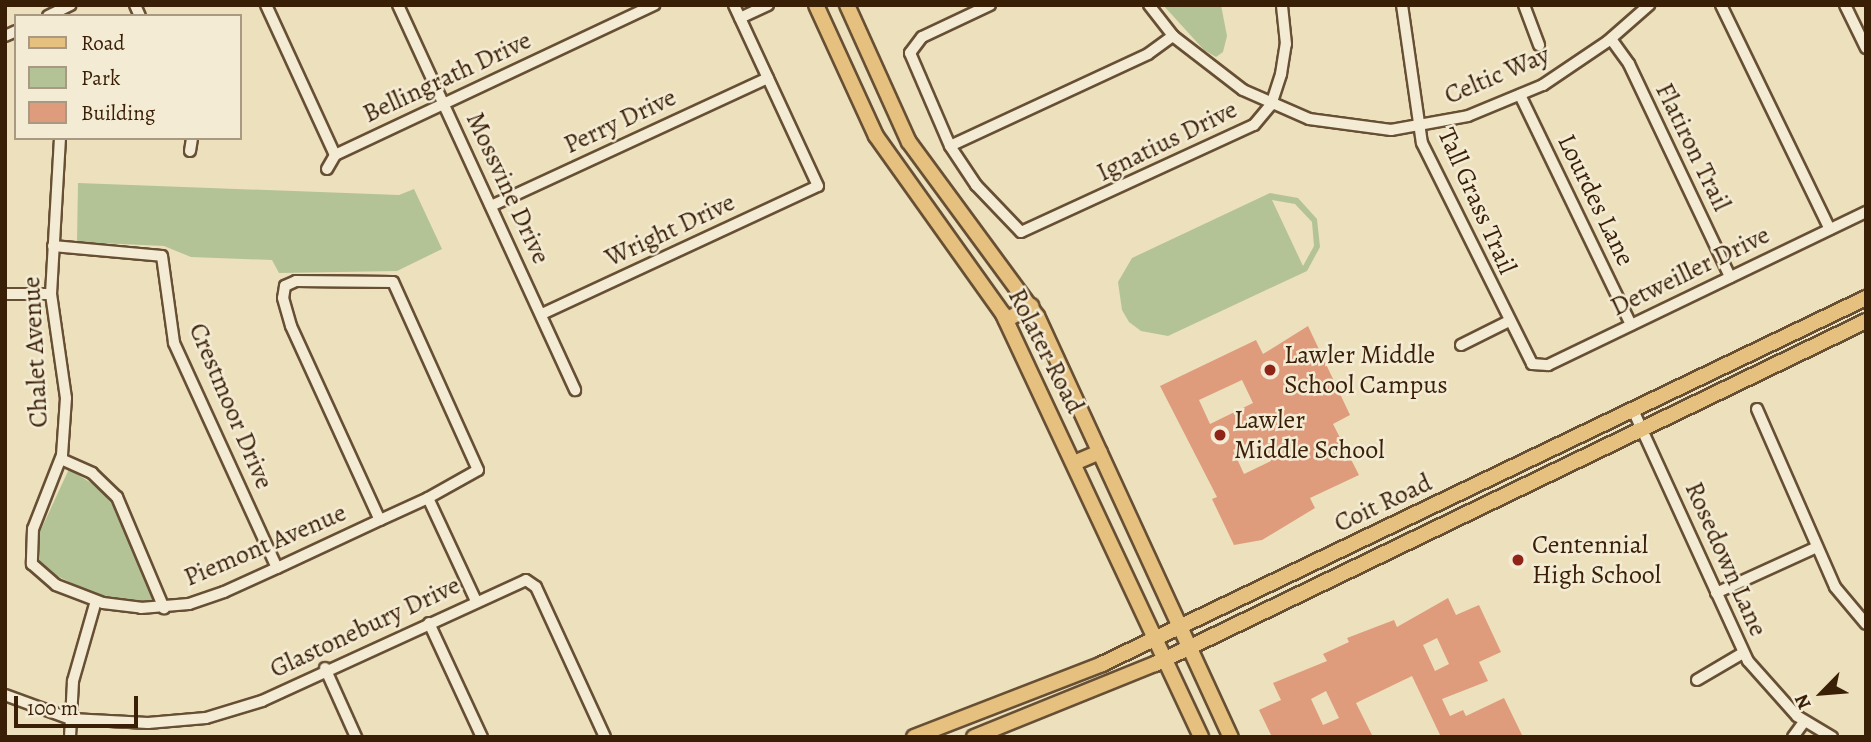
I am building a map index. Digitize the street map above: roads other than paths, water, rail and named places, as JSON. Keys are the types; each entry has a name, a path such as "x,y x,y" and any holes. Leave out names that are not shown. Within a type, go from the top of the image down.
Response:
{"main road":[{"name":"Rolater Road","path":"816,5 876,136 1006,320 1201,737"},
{"name":"Rolater Road","path":"847,5 909,142 1031,306 1231,737"},
{"path":"1861,301 1865,321"},
{"name":"Coit Road","path":"914,737 1156,638 1861,301"},
{"path":"1006,320 1031,306"},
{"name":"Coit Road","path":"974,737 1166,659 1865,321"},
{"path":"1074,463 1100,452"},
{"path":"1450,499 1459,516"},
{"path":"986,707 994,729"}],"street":[{"path":"52,14 71,5"},
{"path":"266,5 335,155 327,169"},
{"name":"Mossvine Drive","path":"398,5 575,390"},
{"name":"Bellingrath Drive","path":"335,155 654,5"},
{"path":"734,5 768,78"},
{"path":"740,18 768,5"},
{"path":"990,5 912,47 912,61 950,146 1148,54 1173,36"},
{"name":"Celtic Way","path":"1149,5 1173,36 1218,75 1271,104 1340,126 1420,127 1468,116 1520,95 1611,39 1648,5"},
{"name":"Ignatius Drive","path":"950,146 1021,232 1236,136 1271,104 1286,44 1282,5"},
{"name":"Tall Grass Trail","path":"1402,5 1420,127 1429,160 1507,322 1532,364"},
{"path":"1524,5 1539,45"},
{"path":"1721,5 1830,229"},
{"path":"1845,5 1866,48"},
{"name":"Flatiron Trail","path":"1611,39 1629,64 1730,277"},
{"name":"Wright Drive","path":"541,314 818,186 768,78"},
{"name":"Perry Drive","path":"491,206 768,78"},
{"name":"Lourdes Lane","path":"1520,95 1631,325"},
{"name":"Chalet Avenue","path":"29,558 33,529 61,459 66,398 51,294 60,140"},
{"path":"190,151 192,140"},
{"name":"Detweiller Drive","path":"1532,364 1548,365 1866,212"},
{"name":"Crestmoor Drive","path":"53,246 162,256 174,343 277,568"},
{"name":"Piemont Avenue","path":"29,558 56,585 96,601 164,608 218,595 428,498 479,469 393,282 296,281 285,286 283,298 290,326 380,520"},
{"path":"5,294 51,294"},
{"path":"1461,345 1507,322"},
{"path":"1757,408 1835,587 1866,624"},
{"name":"Rosedown Lane","path":"1633,410 1743,653 1804,722 1832,737"},
{"path":"61,459 92,473 117,497 164,608"},
{"path":"428,498 476,601"},
{"path":"1716,593 1817,547"},
{"name":"Glastonebury Drive","path":"5,695 71,719 148,723 206,718 262,701 325,668 521,580 536,588 605,737"},
{"path":"70,737 73,681 96,601"},
{"path":"429,622 482,737"},
{"path":"1697,680 1743,653"},
{"path":"325,668 356,737"},
{"path":"1793,737 1804,722"}],"place":[{"name":"Lawler Middle School Campus","path":"1270,370"},
{"name":"Lawler Middle School","path":"1220,435"},
{"name":"Centennial High School","path":"1518,560"}]}
